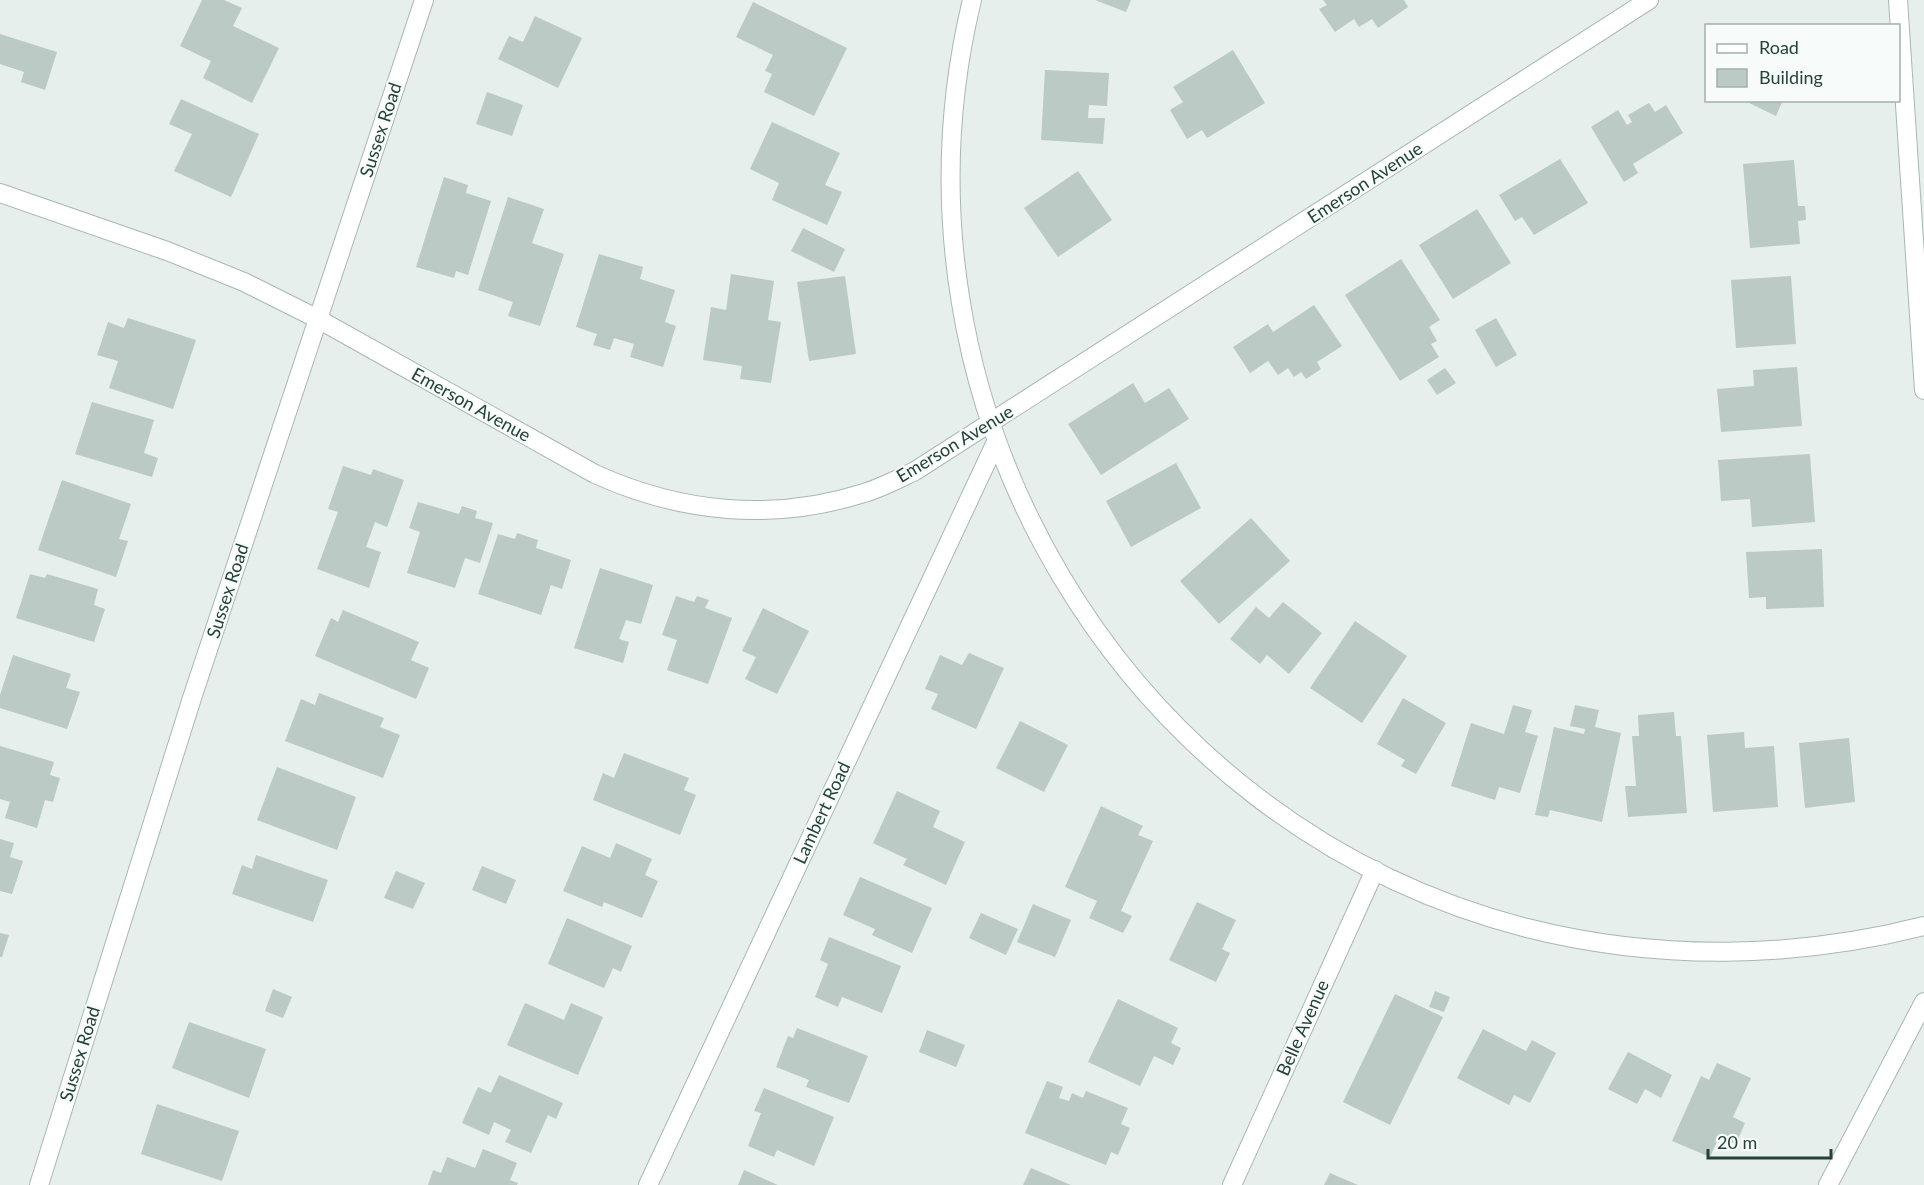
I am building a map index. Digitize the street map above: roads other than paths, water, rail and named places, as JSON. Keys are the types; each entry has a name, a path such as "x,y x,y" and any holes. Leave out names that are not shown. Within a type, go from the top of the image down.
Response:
{"street":[{"name":"Sussex Road","path":"39,1185 192,698 424,0"},
{"path":"972,0 962,39 951,133 950,214 960,308 993,433 1025,513 1071,596 1127,672 1182,732 1254,794 1332,847 1375,870 1449,903 1526,928 1619,946 1700,953 1781,951 1875,938 1924,926"},
{"name":"Emerson Avenue","path":"0,193 167,251 244,282 318,319 596,474 632,490 685,505 745,512 789,509 865,493 993,433 1649,0"},
{"path":"1898,0 1900,24"},
{"path":"1900,30 1924,390"},
{"name":"Lambert Road","path":"648,1185 993,433"},
{"name":"Belle Avenue","path":"1232,1185 1375,870"},
{"path":"1828,1185 1924,1002"}]}
